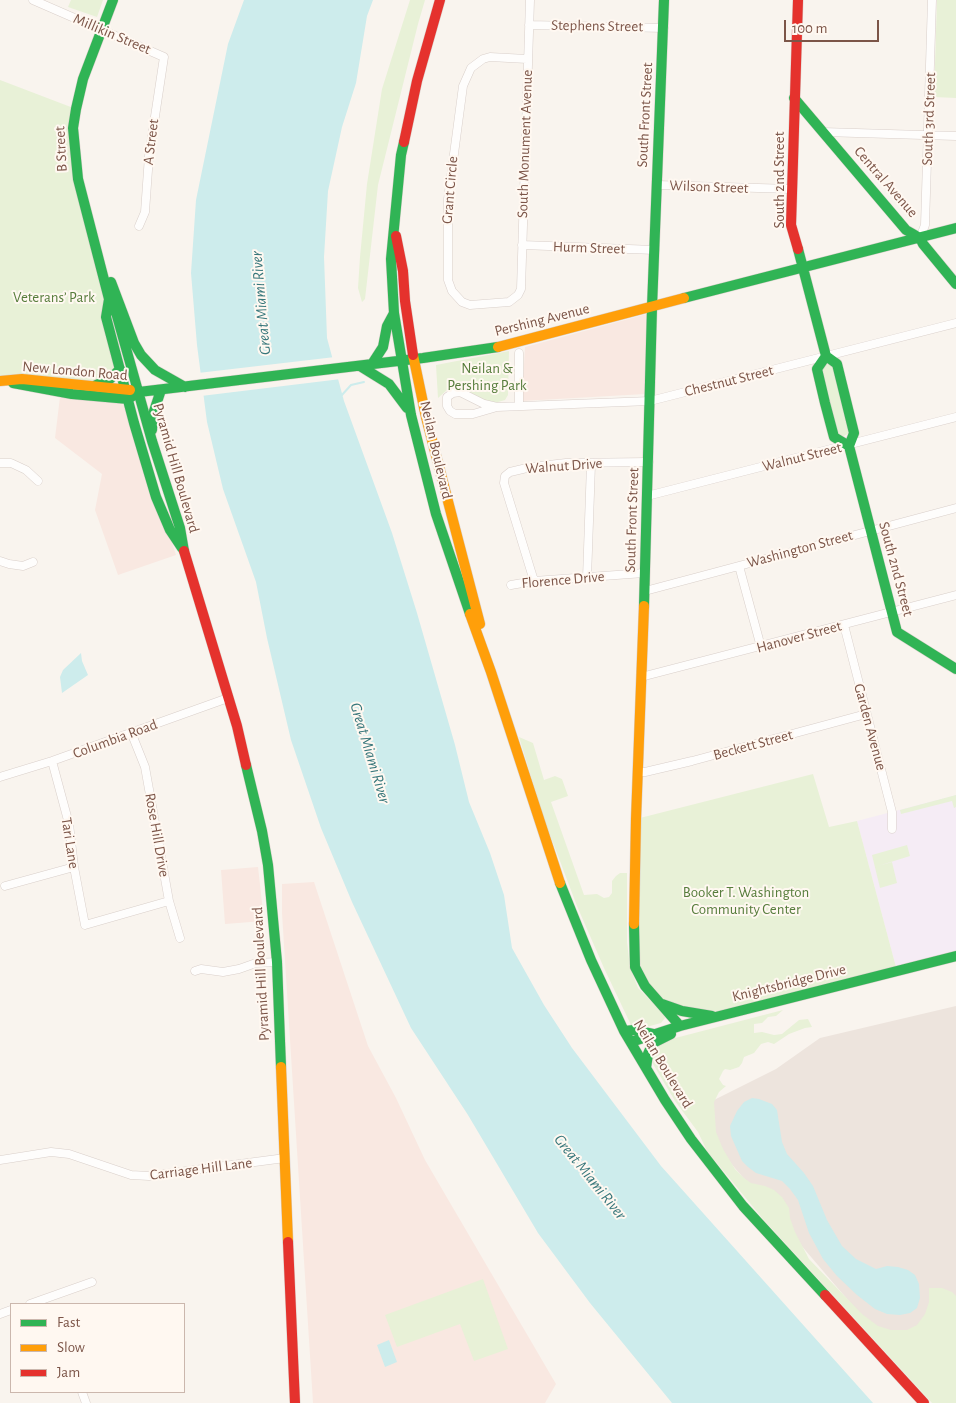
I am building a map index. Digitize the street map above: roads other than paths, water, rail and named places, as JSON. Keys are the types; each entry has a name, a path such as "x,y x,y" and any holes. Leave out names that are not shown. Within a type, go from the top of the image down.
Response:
{"street":[{"name":"Millikin Street","path":"33,0 164,57"},
{"name":"B Street","path":"113,0 84,79 73,128 78,179 110,299 115,309 138,392"},
{"name":"Neilan Boulevard","path":"440,0 417,81 401,155 391,259 394,313 411,415 444,541 492,672 553,865 588,952 624,1031 665,1100 691,1139 743,1206 924,1403"},
{"name":"South Monument Avenue","path":"521,288 530,0"},
{"name":"South Front Street","path":"664,0 652,307 634,955 635,967 640,978 680,1026"},
{"name":"South 2nd Street","path":"798,0 791,225 826,356 837,364 846,397 854,433 849,446 897,632 956,669"},
{"name":"South 3rd Street","path":"920,238 925,225 932,0"},
{"name":"Stephens Street","path":"529,25 664,28"},
{"name":"A Street","path":"139,226 145,212 149,156 164,57"},
{"name":"Grant Circle","path":"521,288 518,295 509,302 479,306 462,302 456,297 448,280 448,199 461,97 467,75 477,63 490,57 527,59"},
{"name":"Central Avenue","path":"794,98 906,230 920,238 956,284"},
{"path":"823,132 956,136"},
{"name":"Wilson Street","path":"657,185 792,189"},
{"name":"Neilan Boulevard","path":"394,227 400,248 405,301 414,359 428,426 492,672"},
{"name":"Pershing Avenue","path":"138,392 360,366 372,369 401,361 496,347 956,228"},
{"name":"Hurm Street","path":"522,245 655,250"},
{"path":"102,264 109,276 134,343 145,360 160,373 185,387"},
{"name":"B Street","path":"110,299 106,317 127,394"},
{"path":"394,313 388,326 383,347 372,369 394,388 411,415"},
{"name":"Chestnut Street","path":"497,407 484,404 460,392 453,393 447,397 448,406 455,414 473,414 497,407 519,405 650,400 956,323"},
{"path":"519,353 519,405"},
{"path":"826,356 817,369 825,403 834,438 849,446"},
{"path":"93,386 110,379 120,369"},
{"name":"New London Road","path":"5,381 22,379 93,386 127,394"},
{"name":"New London Road","path":"5,381 72,394 127,394"},
{"path":"152,441 154,411 161,390"},
{"path":"127,394 138,392"},
{"name":"Pyramid Hill Boulevard","path":"138,392 178,520 185,554 246,761 268,865 277,962 295,1403"},
{"name":"Pyramid Hill Boulevard","path":"127,394 156,497 170,530 185,554"},
{"name":"Walnut Street","path":"647,496 849,446 956,417"},
{"path":"0,462 11,463 26,470 38,481"},
{"name":"Walnut Drive","path":"534,581 504,483 506,476 510,472 531,467 566,463 649,462"},
{"path":"587,578 591,464"},
{"name":"Washington Street","path":"645,591 956,508"},
{"path":"0,561 23,566 33,562"},
{"path":"739,566 761,647"},
{"name":"Florence Drive","path":"511,585 534,581 644,573"},
{"name":"Hanover Street","path":"641,677 956,595"},
{"name":"Garden Avenue","path":"844,625 892,812 892,829"},
{"name":"Columbia Road","path":"0,777 52,761 228,698"},
{"name":"Beckett Street","path":"638,772 692,761 866,714"},
{"name":"Rose Hill Drive","path":"131,732 145,767 169,901 180,938"},
{"name":"Tari Lane","path":"52,761 69,824 74,867 85,925 169,901"},
{"path":"5,886 74,867"},
{"name":"Knightsbridge Drive","path":"631,1042 680,1026 956,956"},
{"path":"196,971 201,969 223,972 256,963 277,962"},
{"path":"662,1004 682,1011 718,1016"},
{"path":"646,1068 648,1054 655,1042 669,1036 680,1026"},
{"path":"624,1031 634,1030 654,1034"},
{"name":"Carriage Hill Lane","path":"0,1160 51,1152 69,1154 132,1175 149,1176 285,1158"},
{"path":"37,1303 52,1301 92,1282"}],"water":[{"name":"Great Miami River","path":"244,0 373,0 367,16 356,83 342,127 328,191 324,257 327,338 344,401 392,533 417,613 455,745 469,802 490,853 504,895 512,948 544,1005 572,1048 661,1166 873,1403 672,1403 590,1303 538,1233 468,1115 411,1028 352,902 321,828 291,740 256,582 223,489 207,422 197,345 191,273 196,200 228,44"},
{"path":"81,653 88,675 62,693 60,677 63,670"},
{"path":"752,1098 772,1104 777,1110 782,1142 787,1154 813,1186 827,1220 842,1246 856,1259 876,1269 887,1266 898,1267 908,1270 915,1275 919,1284 920,1298 917,1308 910,1313 900,1315 887,1314 875,1309 857,1295 823,1259 809,1233 798,1200 790,1189 782,1181 756,1173 742,1161 731,1136 730,1126 737,1111 744,1102"},
{"path":"389,1340 397,1362 385,1367 377,1345"}],"waterway":[{"path":"341,396 351,385 364,382"}],"park label":[{"name":"Veterans’ Park","path":"54,297"},
{"name":"Neilan & Pershing Park","path":"487,376"},
{"name":"Booker T. Washington Community Center","path":"746,900"}]}
